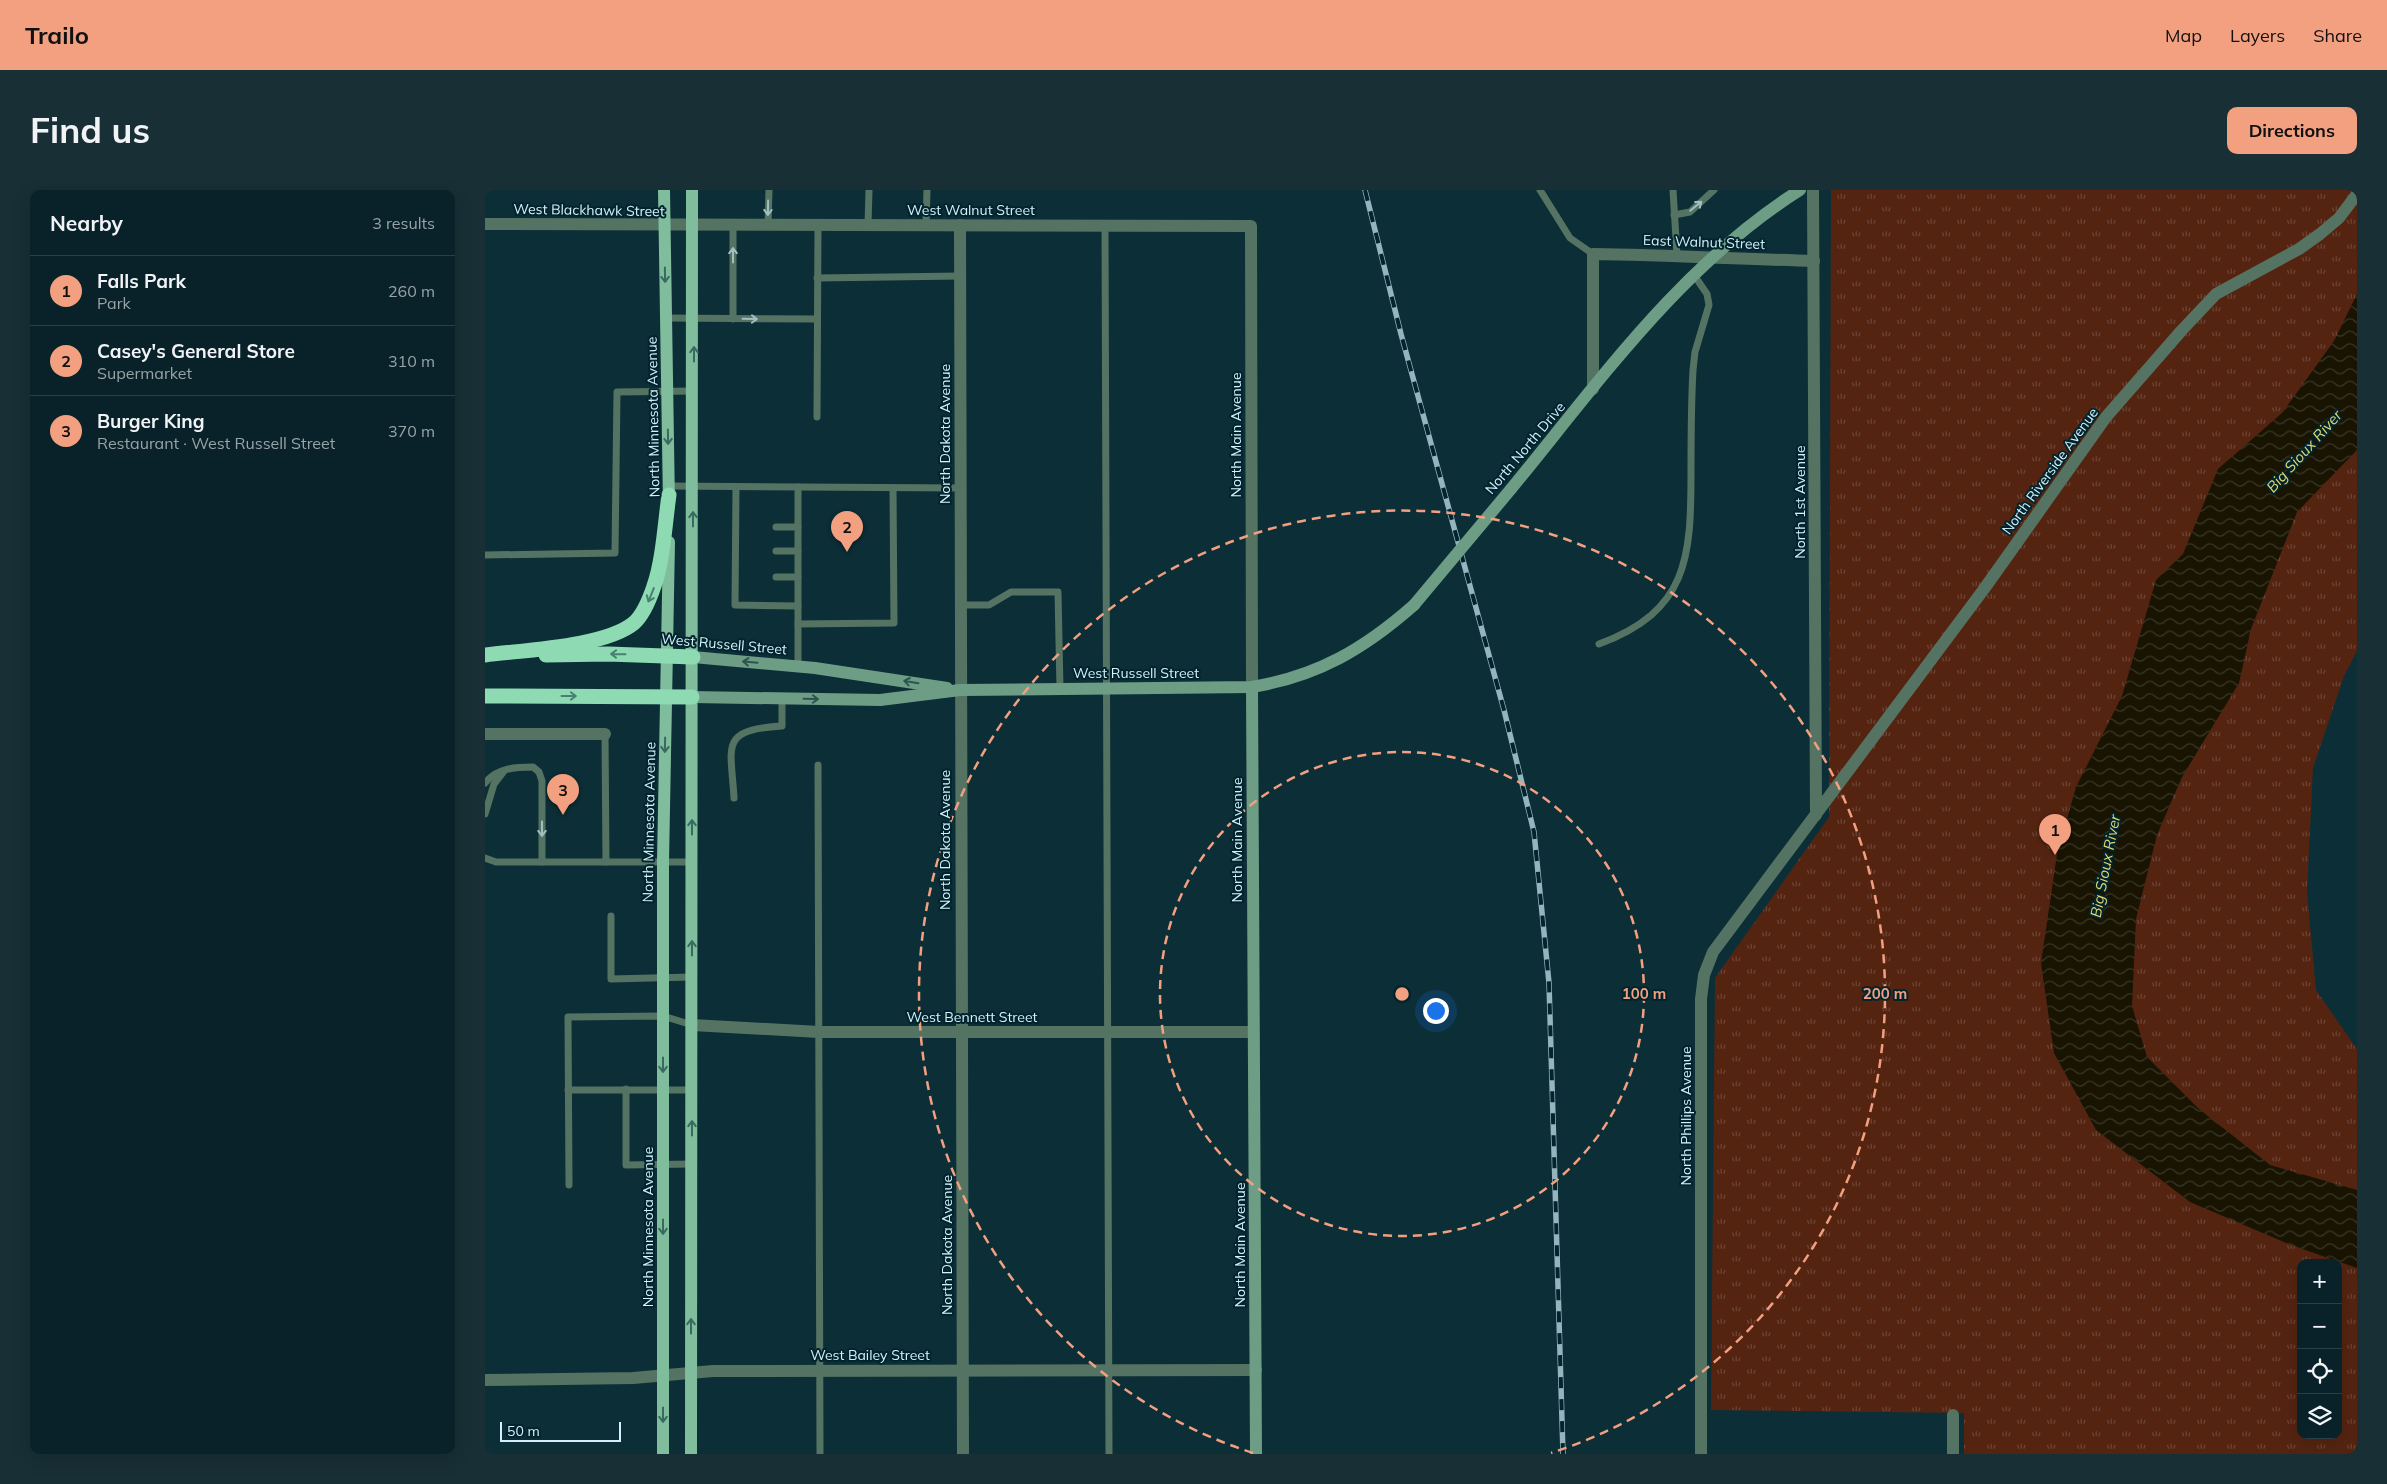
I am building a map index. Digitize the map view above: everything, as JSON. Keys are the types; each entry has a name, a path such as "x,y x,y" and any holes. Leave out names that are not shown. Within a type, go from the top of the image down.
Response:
{"highway":[{"path":"485,656 590,641 610,635 635,622 648,603 655,585 669,490"},
{"name":"West Russell Street","path":"485,656 667,655 693,657"},
{"name":"West Russell Street","path":"485,696 692,697"}],"main road":[{"name":"North Minnesota Avenue","path":"663,1454 663,862 669,490 664,190"},
{"path":"691,1454 694,391 692,190"},
{"name":"North North Drive","path":"1252,687 1281,682 1310,673 1338,660 1383,632 1414,605 1644,327 1694,275 1775,205 1800,190"},
{"name":"West Russell Street","path":"693,657 798,667 959,690"},
{"name":"West Russell Street","path":"692,697 881,700 959,690 1252,687"},
{"name":"North Main Avenue","path":"1252,687 1256,1454"}],"street":[{"name":"North 1st Avenue","path":"1813,190 1816,815"},
{"name":"North Riverside Avenue","path":"1816,815 1984,589 2107,417 2182,330 2216,294 2299,249 2320,234 2339,218 2357,194"},
{"name":"West Blackhawk Street","path":"485,224 692,226"},
{"name":"North Dakota Avenue","path":"960,225 959,690 963,1454"},
{"name":"West Walnut Street","path":"692,226 1251,226"},
{"name":"North Main Avenue","path":"1251,226 1252,687"},
{"name":"East Walnut Street","path":"1593,254 1677,255 1814,262"},
{"path":"1593,254 1593,390"},
{"path":"485,734 605,734"},
{"name":"North Phillips Avenue","path":"1701,1454 1701,999 1704,975 1713,952 1816,815"},
{"name":"West Bennett Street","path":"692,1025 819,1032 1253,1032"},
{"name":"West Bailey Street","path":"485,1380 663,1376 713,1371 1256,1370"},
{"path":"1953,1415 1953,1454"}],"lane":[{"path":"768,226 769,190"},
{"path":"868,226 869,190"},
{"path":"926,225 927,190"},
{"path":"1540,190 1571,238 1593,254"},
{"path":"1673,190 1677,255"},
{"path":"1674,215 1690,212 1714,190"},
{"path":"733,226 733,319"},
{"path":"817,417 818,226"},
{"path":"1105,226 1109,1454"},
{"path":"1599,644 1617,638 1643,623 1659,608 1678,578 1689,541 1693,370 1695,352 1709,306 1707,294 1694,275"},
{"path":"817,278 960,276"},
{"path":"666,318 817,319"},
{"path":"485,554 615,554 617,392 694,391"},
{"path":"669,490 693,486 960,488"},
{"path":"736,487 738,577 735,605 798,606"},
{"path":"798,667 799,488"},
{"path":"798,624 894,623 893,488"},
{"path":"776,527 798,527"},
{"path":"776,551 798,551"},
{"path":"776,577 798,577"},
{"path":"960,605 989,605 1011,592 1059,592 1060,689"},
{"path":"734,798 731,745 738,734 757,728 782,726 782,698"},
{"path":"605,734 606,862"},
{"path":"818,765 820,1454"},
{"path":"485,782 492,775 514,767 533,767 539,772 542,781 542,862"},
{"path":"485,814 494,784 505,770"},
{"path":"485,858 496,862 692,862"},
{"path":"611,916 611,979 692,977"},
{"path":"569,1185 568,1016 663,1016 692,1025"},
{"path":"626,1089 626,1165 691,1164"},
{"path":"568,1090 691,1090"}],"green space":[{"path":"1831,190 2357,190 2357,651 2344,676 2313,768 2307,892 2316,990 2357,1049 2357,1454 1964,1454 1964,1413 1711,1410 1715,978 1829,817"}],"water":[{"name":"Big Sioux River","path":"2357,294 2357,450 2297,512 2251,629 2239,683 2182,777 2157,835 2136,919 2132,1006 2147,1057 2199,1109 2270,1165 2357,1190 2357,1268 2342,1263 2342,1259 2331,1259 2291,1245 2190,1202 2096,1130 2054,1053 2041,963 2057,854 2076,787 2122,696 2156,580 2183,554 2218,469 2282,413 2334,341"}],"railway":[{"path":"1365,190 1401,334 1504,710 1534,832 1549,983 1563,1454"}],"place":[{"name":"Casey's General Store","path":"847,552"},
{"name":"Burger King","path":"563,815"},
{"name":"Falls Park","path":"2055,855"}]}
